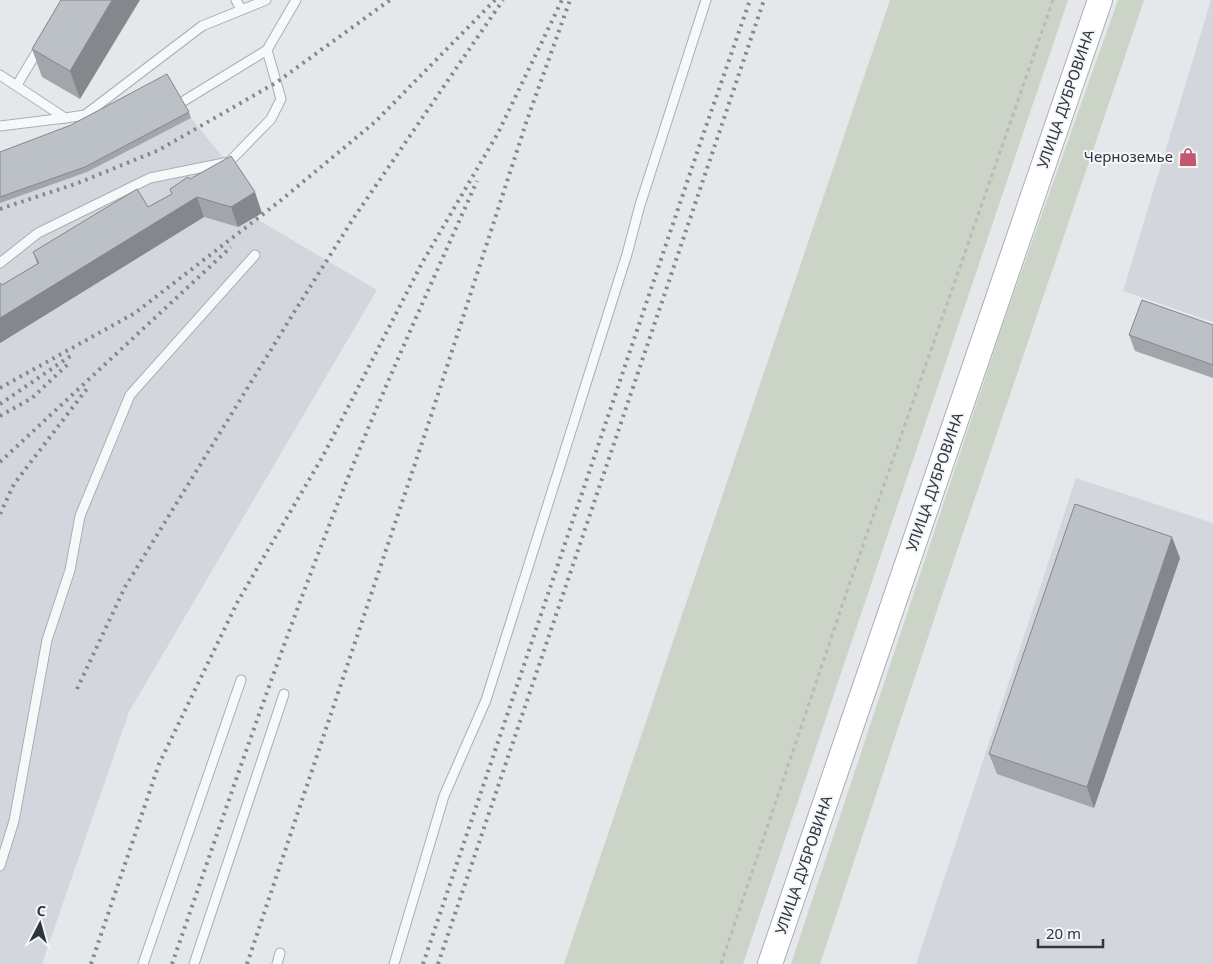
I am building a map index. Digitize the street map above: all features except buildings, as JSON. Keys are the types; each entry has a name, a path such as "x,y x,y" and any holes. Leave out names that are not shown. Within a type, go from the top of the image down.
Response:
{"main road":[{"name":"УЛИЦА ДУБРОВИНА","path":"770,964 1100,0"}],"lane":[{"path":"236,0 241,9"},
{"path":"0,126 85,115 202,26 266,0"},
{"path":"182,102 267,50 296,0"},
{"path":"394,964 444,796 489,691 628,254 640,205 706,0"},
{"path":"17,85 47,34"},
{"path":"0,263 38,233 150,178 229,162 271,119 281,99 267,50"},
{"path":"0,75 65,118"},
{"path":"0,866 14,820 48,640 70,570 80,516 130,395 255,255"},
{"path":"143,964 241,680"},
{"path":"194,964 284,694"},
{"path":"277,964 280,953"}],"path":[{"path":"721,964 847,591 1053,0"}],"shaded area":[{"path":"890,0 1068,0 743,964 564,964"},
{"path":"1118,0 1144,0 942,595 820,964 791,964 1004,321"},
{"name":"Черноземье","path":"1211,0 1213,0 1213,322 1123,291"},
{"path":"182,102 191,118 238,176 262,213 255,218 377,290 129,712 42,964 0,964 0,158"},
{"path":"1076,478 1213,523 1213,964 916,964"}],"railway":[{"path":"0,209 78,183 159,150 277,82 390,0"},
{"path":"0,388 135,313 280,201 375,122 495,0"},
{"path":"77,689 125,587 293,314 353,219 503,0"},
{"path":"91,964 159,764 238,601 323,456 422,263 498,133 562,0"},
{"path":"247,964 429,422 526,123 570,0"},
{"path":"423,964 750,0"},
{"path":"438,964 764,0"},
{"path":"172,964 267,692 343,491 383,394 477,181"},
{"path":"0,462 231,247"},
{"path":"0,404 72,355"},
{"path":"0,416 32,398 68,364"},
{"path":"0,514 14,484 89,386"}],"place":[{"name":"Черноземье","path":"1188,157"}]}
